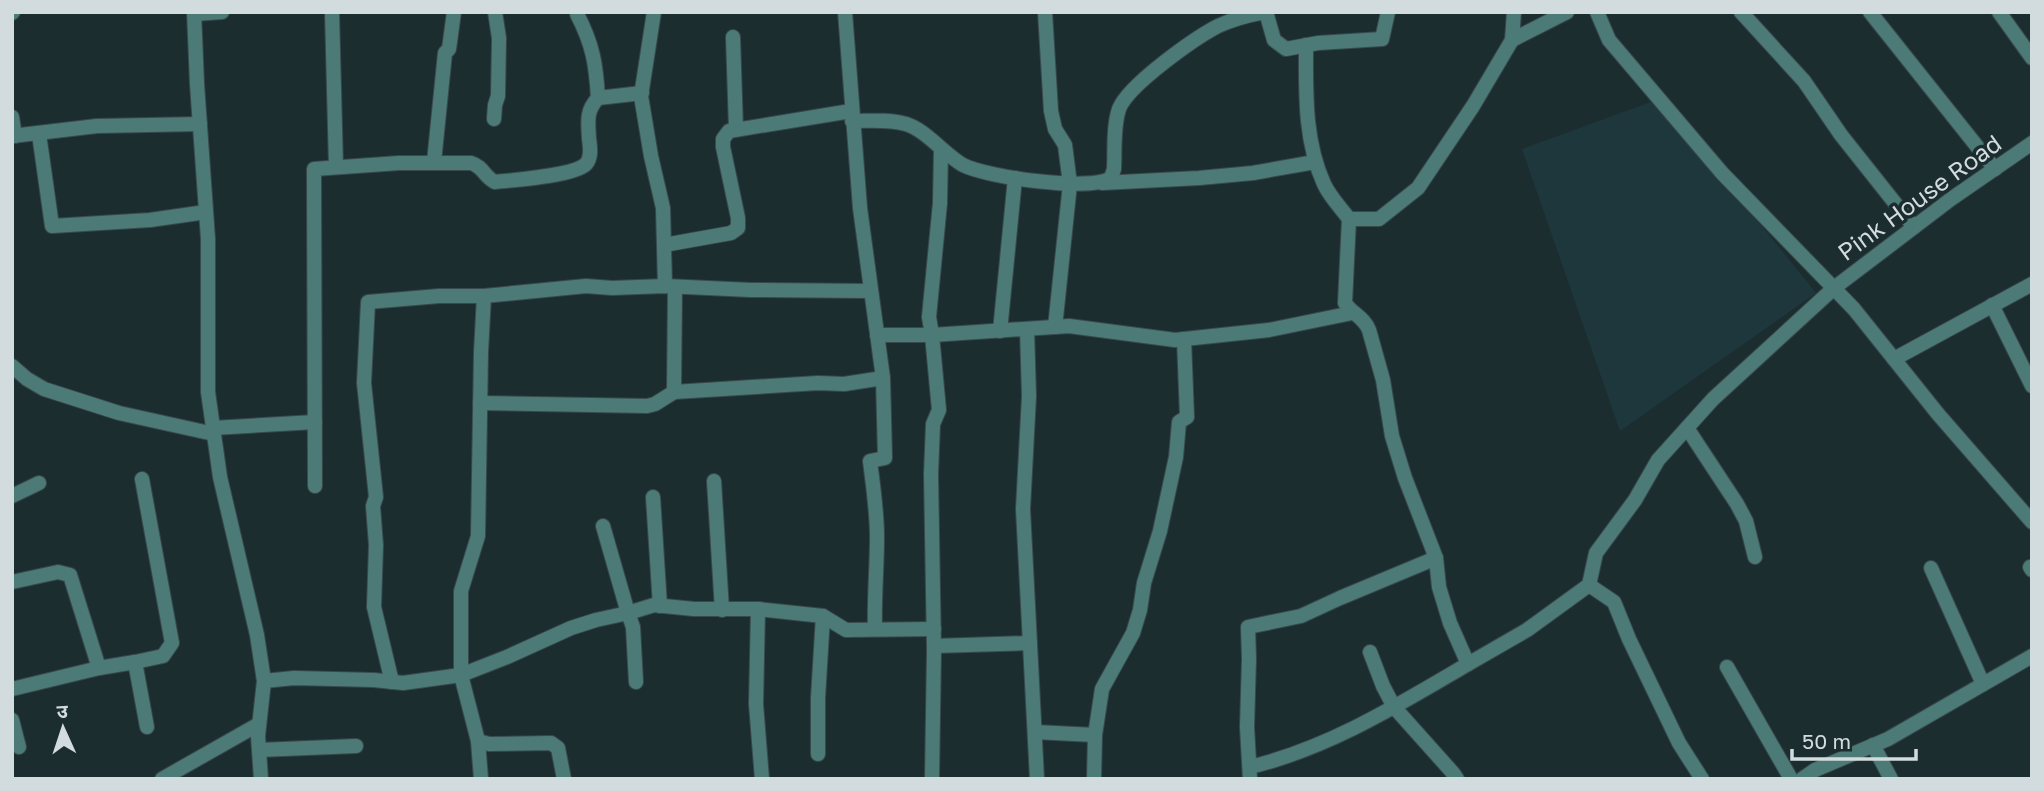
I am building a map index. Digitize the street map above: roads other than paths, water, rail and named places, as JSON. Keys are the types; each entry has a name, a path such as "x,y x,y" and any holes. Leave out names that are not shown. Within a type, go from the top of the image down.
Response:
{"street":[{"path":"222,12 194,13 208,239 208,392 220,477 257,635 264,681 259,724 261,779"},
{"path":"332,12 336,167"},
{"path":"434,162 445,53 449,49 454,12"},
{"path":"494,119 498,96 499,38 495,12"},
{"path":"654,12 642,93 651,156 663,208 664,245 670,286 674,392"},
{"path":"845,12 860,208 883,377 885,458 870,461 877,523 875,629"},
{"path":"1045,12 1051,111 1055,130 1065,145 1070,184 1055,327"},
{"path":"1102,183 1113,174 1119,110 1124,99 1134,88 1202,36 1237,18 1266,12 1274,40 1286,49 1382,39 1388,12"},
{"path":"1349,219 1379,219 1418,188 1513,40 1514,12"},
{"path":"1513,40 1567,12"},
{"path":"1597,12 1609,40 1713,162 1854,309 1938,414 2032,522"},
{"path":"1741,12 1804,81 1841,135 1914,227"},
{"path":"1870,12 1995,169"},
{"path":"1999,12 2032,58"},
{"path":"315,486 314,169 434,162 478,165 489,180 495,181 538,177 579,168 587,163 590,155 590,108 598,98 597,71 592,47 577,14"},
{"path":"733,37 736,129"},
{"path":"1306,45 1307,110 1315,162 1325,187 1349,219 1345,303 1369,330 1383,380 1392,436 1436,558 1439,587 1450,623 1468,664"},
{"path":"598,98 642,93"},
{"path":"664,245 731,233 738,228 723,147 725,134 736,129 852,116 892,121 914,128 958,162 976,170 1070,184 1199,178 1253,173 1315,162"},
{"path":"12,117 14,136 97,126 200,124"},
{"path":"39,134 52,226 149,220 206,212"},
{"name":"Pink House Road","path":"1588,584 1596,554 1635,500 1658,460 1713,399 1834,288 1914,227 2032,144"},
{"path":"932,779 934,629 931,474 933,424 939,410 929,317 940,203 941,149"},
{"path":"1000,331 1015,177"},
{"path":"1894,359 2032,284"},
{"path":"392,682 374,607 376,545 373,506 376,497 364,383 368,302 439,296 484,296 586,286 871,291"},
{"path":"481,779 478,741 461,675 461,591 478,536 484,296"},
{"path":"1992,305 2032,386"},
{"path":"877,335 932,335 1069,326 1175,340 1269,330 1352,313"},
{"path":"1027,329 1029,396 1023,509 1037,779"},
{"path":"1094,779 1095,735 1102,689 1133,633 1177,457 1180,422 1187,417 1184,339"},
{"path":"15,372 44,389 119,414 214,431 315,422"},
{"path":"480,403 647,406 674,392 818,383 844,384 883,377"},
{"path":"1687,428 1737,504 1745,521 1755,557"},
{"path":"12,689 163,656 172,643 142,479"},
{"path":"714,481 722,610"},
{"path":"12,496 39,483"},
{"path":"653,497 660,606"},
{"path":"603,526 633,627 636,682"},
{"path":"1436,558 1301,616 1248,627 1250,659 1247,727 1250,773 1332,740 1394,707 1527,630 1588,584 1614,602 1679,743 1702,779"},
{"path":"1931,568 1983,684"},
{"path":"12,582 58,572 70,575 99,668"},
{"path":"264,681 295,678 403,683 461,675 571,628 654,605 722,610 758,609 823,617 846,629 934,629"},
{"path":"758,609 756,704 762,779"},
{"path":"818,754 823,617"},
{"path":"934,646 1030,643"},
{"path":"1370,652 1394,707 1457,779"},
{"path":"1802,779 1815,770 1888,739 2032,656"},
{"path":"135,662 147,727"},
{"path":"1727,667 1791,779"},
{"path":"12,720 19,747"},
{"path":"162,779 259,724"},
{"path":"1035,732 1095,735"},
{"path":"478,741 489,744 551,743 558,748 564,779"},
{"path":"259,750 356,746"},
{"path":"1873,746 1891,779"}]}
